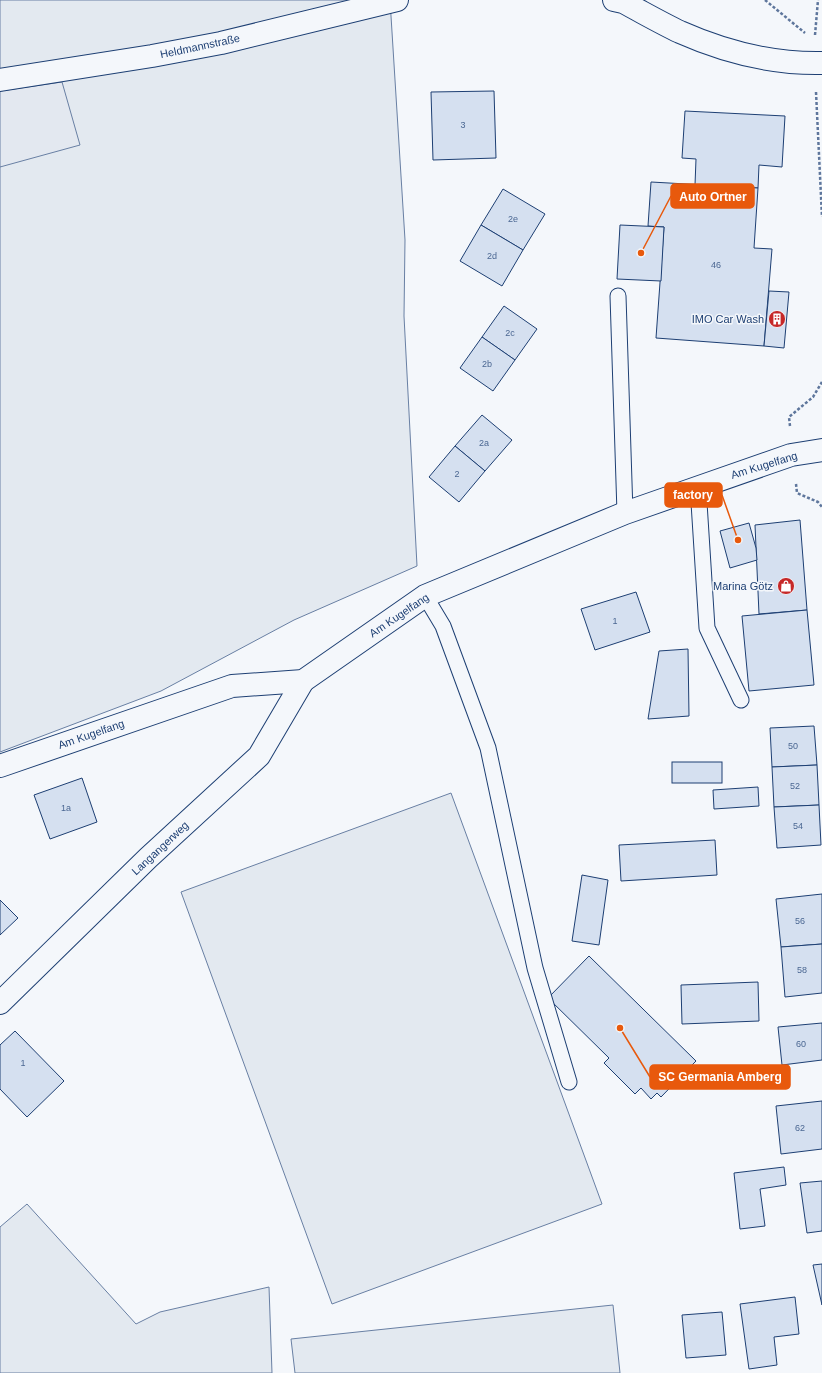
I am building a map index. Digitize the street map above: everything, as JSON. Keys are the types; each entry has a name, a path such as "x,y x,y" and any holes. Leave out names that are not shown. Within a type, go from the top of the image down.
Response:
{"street":[{"name":"Heldmannstraße","path":"0,80 152,56 221,43 397,0"},
{"path":"614,0 623,2 680,32 735,52 772,60 818,63"},
{"name":"Am Kugelfang","path":"0,766 232,686 303,681 425,596 625,513 791,455 822,450"},
{"name":"Langangerweg","path":"0,1003 148,858 259,756 303,681"}],"lane":[{"path":"618,296 625,513"},
{"path":"698,487 707,628 741,700"},
{"path":"425,596 443,626 488,748 535,968 569,1082"}],"path":[{"path":"765,0 814,41"},
{"path":"818,0 814,41 818,63 822,218"},
{"path":"791,455 789,417 813,397 822,382"}],"shaded area":[{"path":"0,0 390,0 405,240 404,316 417,566 294,620 161,691 0,752"},
{"path":"62,82 80,145 0,167 0,91"},
{"path":"451,793 602,1204 332,1304 181,892"},
{"path":"27,1204 136,1324 160,1312 269,1287 272,1373 0,1373 0,1227"},
{"path":"613,1305 620,1373 295,1373 291,1339"}],"building":[{"path":"494,91 496,158 433,160 431,92"},
{"path":"685,111 785,116 782,167 759,165 758,188 695,185 696,159 682,158"},
{"path":"651,182 758,188 754,248 772,249 764,346 656,338 664,227 648,226"},
{"path":"503,189 545,214 523,250 481,225"},
{"path":"481,225 523,250 502,286 460,261"},
{"path":"620,225 664,227 661,281 617,279"},
{"name":"IMO Car Wash","path":"769,291 789,292 784,348 764,346"},
{"path":"504,306 537,329 515,360 482,337"},
{"path":"482,337 515,360 493,391 460,368"},
{"path":"482,415 512,440 485,471 455,446"},
{"path":"455,446 485,471 459,502 429,477"},
{"path":"800,520 807,610 759,614 755,525"},
{"path":"749,523 756,548 757,560 730,568 720,531"},
{"path":"636,592 650,632 595,650 581,609"},
{"path":"807,610 814,685 749,691 742,616"},
{"path":"688,649 689,716 648,719 659,651"},
{"path":"814,726 817,765 772,767 770,728"},
{"path":"672,762 722,762 722,783 672,783"},
{"path":"817,765 819,805 774,807 772,767"},
{"path":"82,778 97,822 50,839 34,795"},
{"path":"758,787 759,806 714,809 713,790"},
{"path":"819,805 821,845 777,848 774,807"},
{"path":"715,840 717,875 621,881 619,845"},
{"path":"582,875 608,880 599,945 572,941"},
{"path":"822,894 822,944 781,947 776,899"},
{"path":"0,900 18,918 0,935"},
{"path":"822,944 822,993 785,997 781,947"},
{"path":"589,956 696,1061 661,1097 657,1093 651,1099 641,1088 635,1094 604,1063 609,1058 548,998"},
{"path":"758,982 759,1021 682,1024 681,985"},
{"path":"822,1023 822,1060 782,1065 778,1027"},
{"path":"15,1031 64,1081 27,1117 0,1089 0,1045"},
{"path":"822,1101 822,1149 781,1154 776,1106"},
{"path":"784,1167 786,1185 760,1189 765,1226 740,1229 734,1173"},
{"path":"822,1181 822,1231 807,1233 800,1183"},
{"path":"822,1264 822,1305 813,1265"},
{"path":"795,1297 799,1334 774,1337 777,1365 749,1369 740,1304"},
{"path":"722,1312 726,1355 686,1358 682,1315"}],"place":[{"name":"Auto Ortner","path":"641,253"},
{"name":"IMO Car Wash","path":"777,319"},
{"name":"factory","path":"738,540"},
{"name":"Marina Götz","path":"786,586"},
{"name":"SC Germania Amberg","path":"620,1028"}]}
